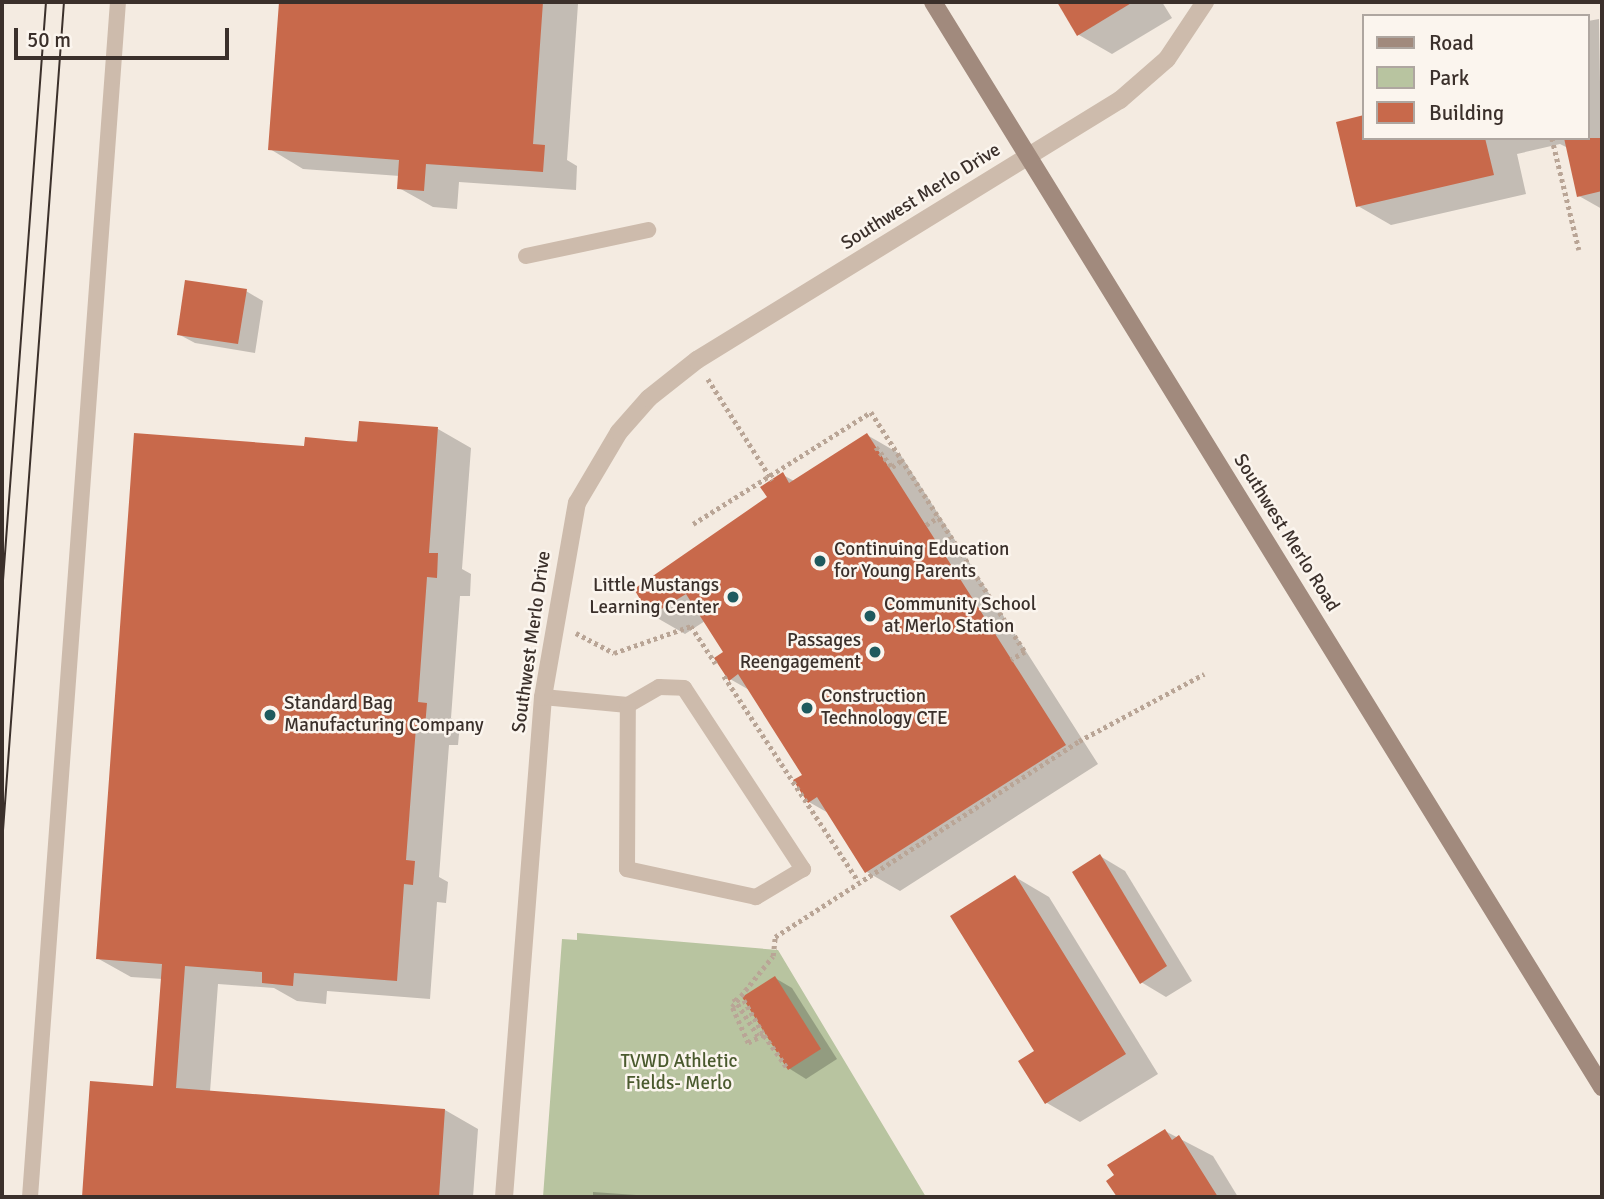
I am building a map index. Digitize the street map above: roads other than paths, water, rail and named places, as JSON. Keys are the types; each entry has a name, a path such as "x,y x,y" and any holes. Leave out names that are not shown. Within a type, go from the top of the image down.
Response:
{"street":[{"name":"Southwest Merlo Road","path":"933,2 1602,1087"},
{"name":"Southwest Merlo Drive","path":"504,1197 543,697 553,616 577,503 619,432 649,398 697,360 1144,81 1205,2"}],"lane":[{"path":"30,1197 118,2"},
{"path":"526,256 648,230"},
{"path":"543,697 628,705 659,687 684,688 803,869 756,897 627,869 628,705"}],"tram line":[{"path":"2,594 46,2"},
{"path":"2,844 64,2"}],"place":[{"name":"Continuing Education for Young Parents","path":"820,561"},
{"name":"Little Mustangs Learning Center","path":"733,597"},
{"name":"Community School at Merlo Station","path":"870,616"},
{"name":"Passages Reengagement","path":"875,652"},
{"name":"Construction Technology CTE","path":"807,708"},
{"name":"Standard Bag Manufacturing Company","path":"270,715"}],"park label":[{"name":"TVWD Athletic Fields- Merlo","path":"679,1073"}]}
